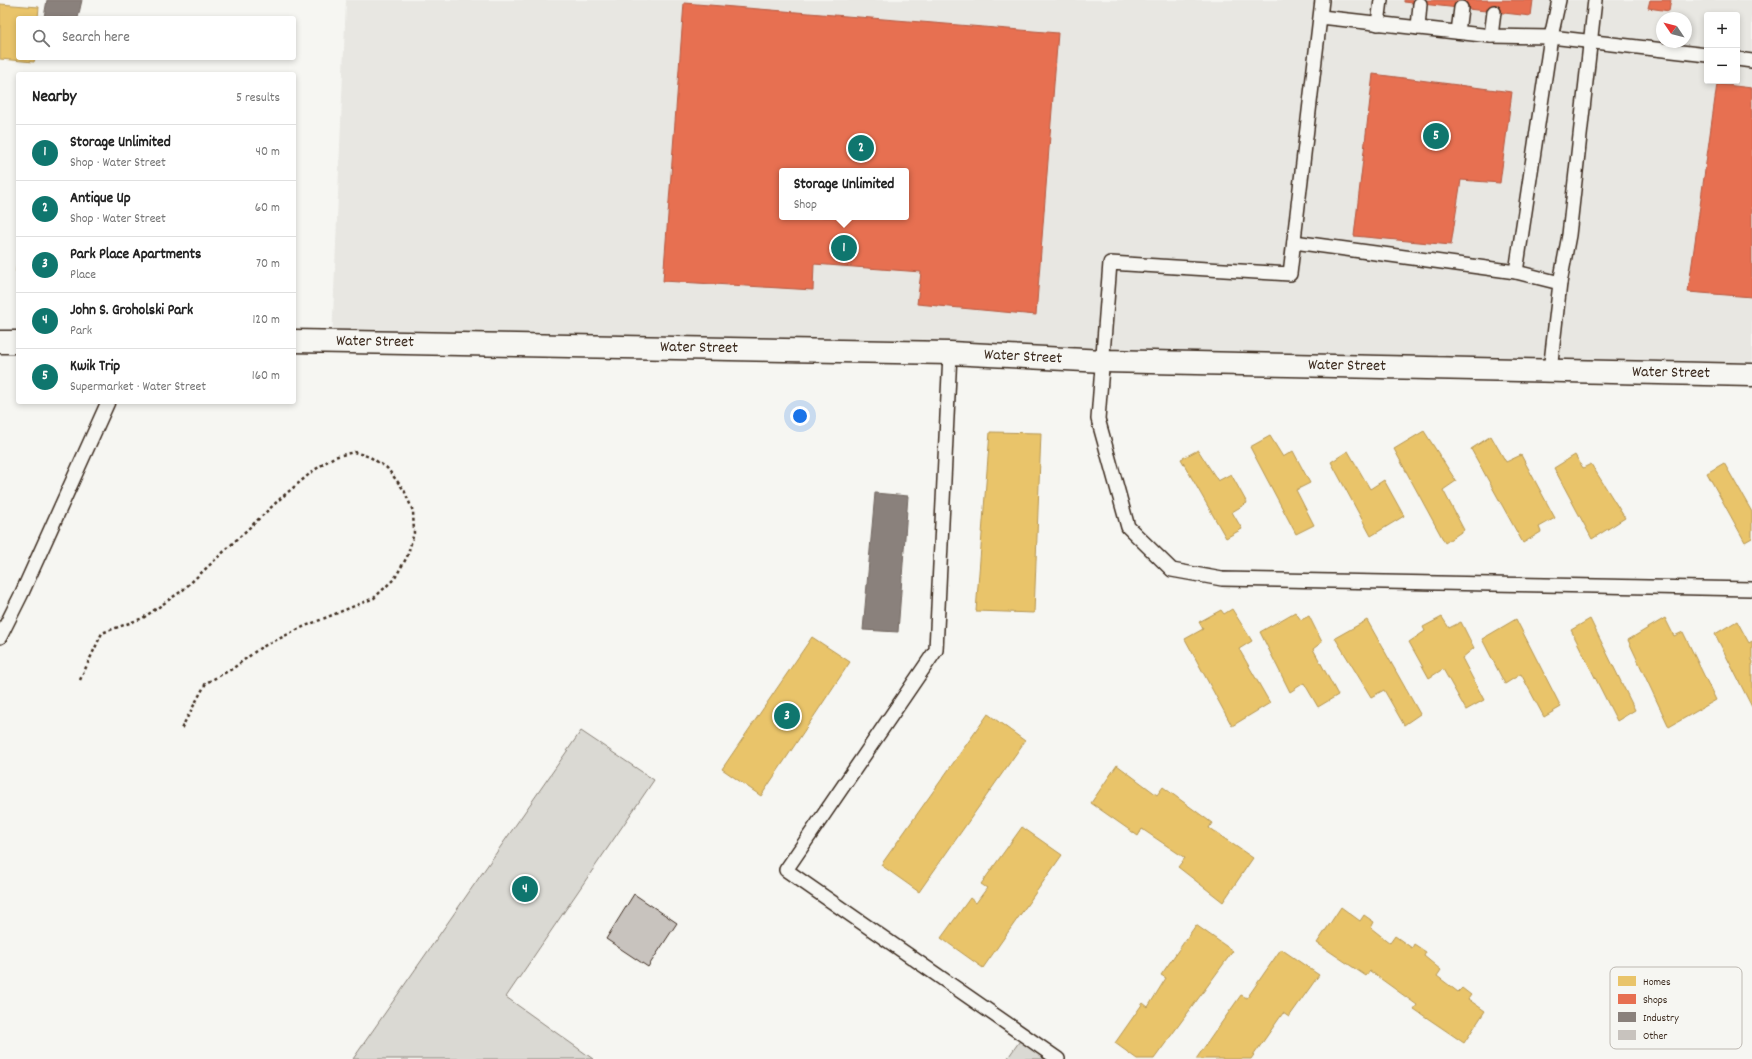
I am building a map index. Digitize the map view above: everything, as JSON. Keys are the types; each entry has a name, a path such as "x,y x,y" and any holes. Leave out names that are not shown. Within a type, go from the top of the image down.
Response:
{"street":[{"name":"Water Street","path":"296,341 950,353 1104,361 1752,375"},
{"path":"0,342 16,342"}],"lane":[{"path":"1322,0 1290,274 1110,263 1104,361 1098,419 1128,527 1172,570 1222,579 1752,589"},
{"path":"1378,24 1381,0"},
{"path":"1516,272 1551,37 1559,0"},
{"path":"1550,371 1560,283 1569,235 1595,0"},
{"path":"1418,28 1420,4"},
{"path":"1458,32 1461,8"},
{"path":"1491,36 1494,12"},
{"path":"1321,17 1491,36 1551,37 1704,56"},
{"path":"1740,59 1752,61"},
{"path":"1294,242 1516,272 1560,283"},
{"path":"950,353 936,650 786,870 1058,1059"},
{"path":"0,637 21,595 107,404"}],"path":[{"path":"80,680 102,633 143,618 183,590 282,498 313,472 334,457 354,452 370,457 387,468 404,490 413,511 414,533 407,557 396,578 374,598 303,627 260,648 232,669 206,683 181,729"}],"shaded area":[{"path":"346,0 1752,0 1752,375 332,341"},
{"path":"581,731 654,780 506,997 593,1059 353,1059"},
{"path":"1024,1035 1059,1059 1007,1059"}],"building: Homes":[{"path":"0,4 39,7 38,16 16,16 16,60 34,60 34,62 0,59"},
{"path":"1424,431 1456,481 1443,490 1464,530 1445,543 1394,449"},
{"path":"990,432 1041,433 1034,613 976,611"},
{"path":"1270,436 1283,457 1293,451 1310,483 1296,490 1314,525 1296,534 1250,447"},
{"path":"1491,436 1506,462 1521,455 1555,518 1539,527 1541,532 1523,543 1471,449"},
{"path":"1198,450 1218,481 1231,474 1247,503 1232,512 1242,529 1226,538 1181,459"},
{"path":"1348,451 1370,489 1384,480 1404,516 1371,536 1331,462"},
{"path":"1575,455 1583,468 1591,464 1625,518 1592,539 1554,468"},
{"path":"1724,463 1752,512 1752,538 1745,542 1707,473"},
{"path":"1232,609 1252,641 1239,649 1270,703 1232,726 1185,639 1203,629 1199,622 1221,610 1224,614"},
{"path":"1295,612 1301,620 1309,616 1322,642 1313,649 1338,695 1318,707 1304,683 1290,692 1260,632"},
{"path":"1442,617 1449,628 1461,622 1474,648 1462,658 1484,700 1466,710 1443,669 1429,678 1409,642 1425,631 1423,627"},
{"path":"1665,618 1674,636 1683,632 1716,700 1669,727 1628,640"},
{"path":"1516,619 1561,707 1544,717 1521,674 1505,684 1482,639"},
{"path":"1590,619 1635,710 1617,721 1571,630"},
{"path":"1367,620 1420,714 1404,725 1384,690 1371,697 1335,638"},
{"path":"1737,621 1749,643 1752,641 1752,707 1715,634"},
{"path":"812,637 850,662 761,796 722,769"},
{"path":"988,714 1025,741 919,892 881,865"},
{"path":"1117,765 1157,795 1163,787 1212,823 1209,828 1253,858 1223,902 1178,867 1185,858 1142,829 1138,836 1091,803"},
{"path":"1022,827 1062,855 983,968 941,938 970,898 976,903 987,888 981,884"},
{"path":"1341,907 1360,921 1364,915 1374,922 1371,928 1390,943 1395,936 1412,948 1414,944 1426,952 1424,956 1441,970 1437,976 1458,992 1462,988 1471,995 1468,999 1485,1011 1464,1043 1414,1009 1417,1005 1370,971 1366,976 1317,943"},
{"path":"1196,925 1233,951 1154,1059 1137,1059 1115,1043 1143,1003 1148,1007 1166,978 1161,975"},
{"path":"1281,949 1319,975 1289,1017 1283,1013 1251,1059 1196,1059 1241,995 1247,998"}],"building: Shops":[{"path":"1404,0 1533,0 1531,16 1404,2"},
{"path":"1650,0 1671,0 1669,11 1648,8"},
{"path":"684,3 1058,33 1036,315 917,304 921,272 814,264 813,290 663,281"},
{"path":"1373,74 1512,92 1500,183 1461,180 1451,245 1354,236"},
{"path":"1717,84 1752,88 1752,297 1688,292"}],"building: Industry":[{"path":"47,0 82,0 78,16 44,16"},
{"path":"875,493 908,496 898,632 863,630"}],"building: Other":[{"path":"634,894 677,923 648,967 606,939"}],"place":[{"name":"Kwik Trip","path":"1436,136"},
{"name":"Antique Up","path":"861,148"},
{"name":"Storage Unlimited","path":"844,248"},
{"name":"Park Place Apartments","path":"787,716"},
{"name":"John S. Groholski Park","path":"525,889"}]}
